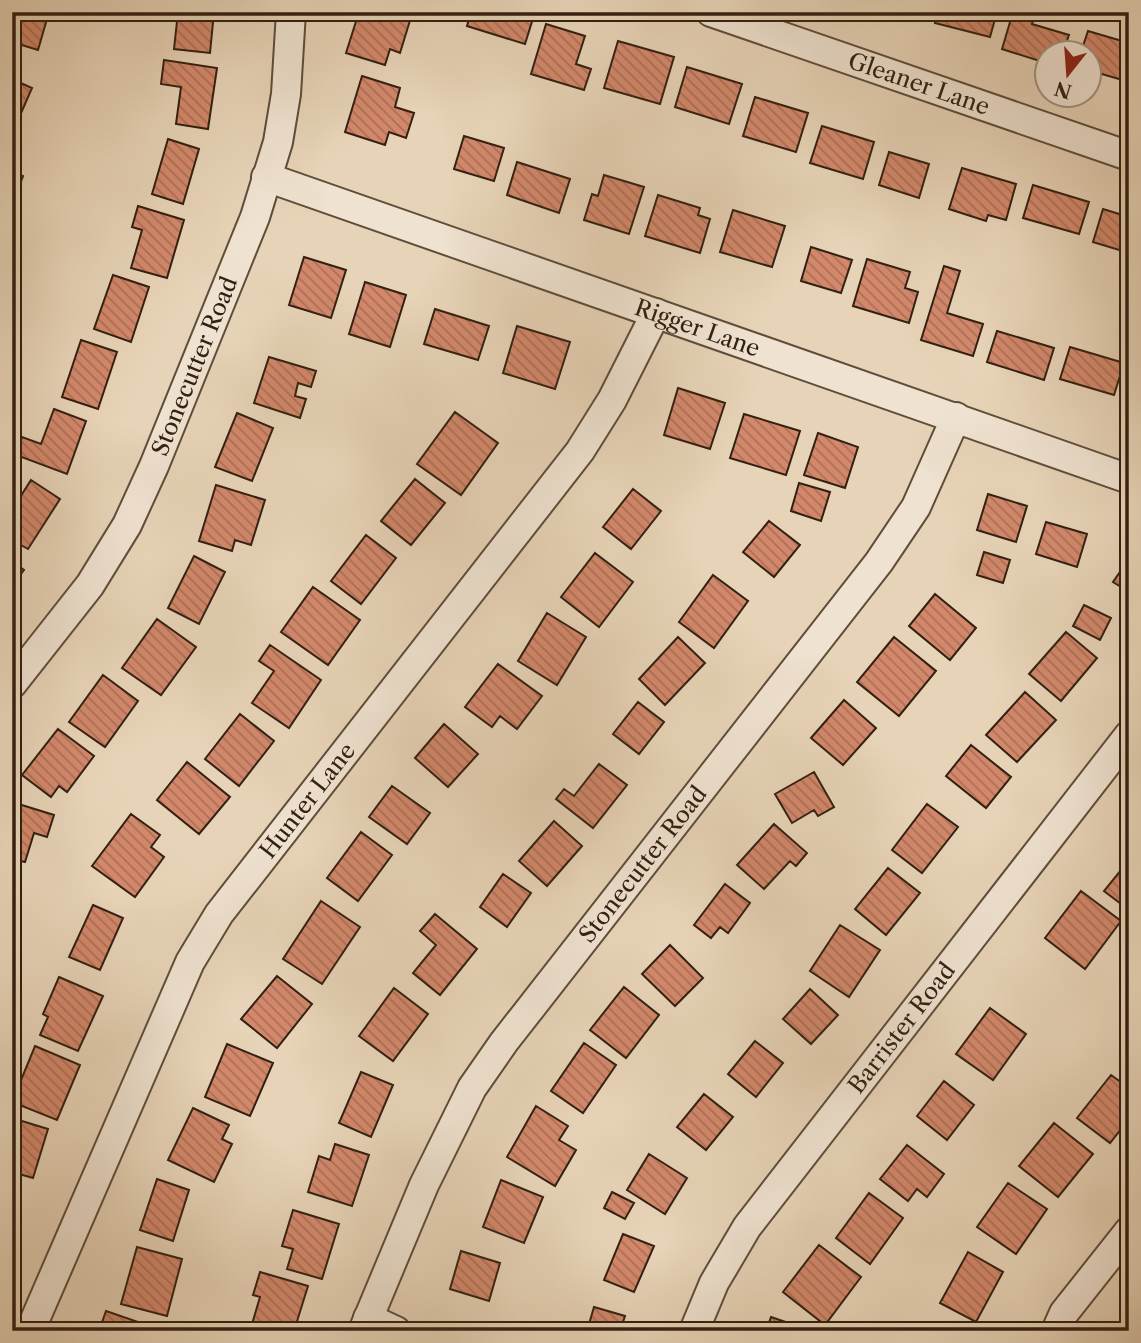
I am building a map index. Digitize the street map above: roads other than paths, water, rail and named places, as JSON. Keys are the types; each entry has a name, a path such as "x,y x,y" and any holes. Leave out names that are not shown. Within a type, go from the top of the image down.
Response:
{"street":[{"name":"Stonecutter Road","path":"12,684 90,585 127,525 154,466 255,217 278,142 291,12"},
{"name":"Gleaner Lane","path":"711,12 1129,156"},
{"name":"Rigger Lane","path":"266,177 1129,479"},
{"name":"Hunter Lane","path":"30,1331 190,962 219,914 580,451 612,400 656,313"},
{"name":"Stonecutter Road","path":"365,1325 424,1185 472,1088 513,1031 879,562 916,507 956,417"},
{"name":"Barrister Road","path":"694,1331 714,1283 747,1227 1129,736"},
{"path":"1056,1331 1065,1313 1129,1231"},
{"path":"365,1325 396,1331"}]}
